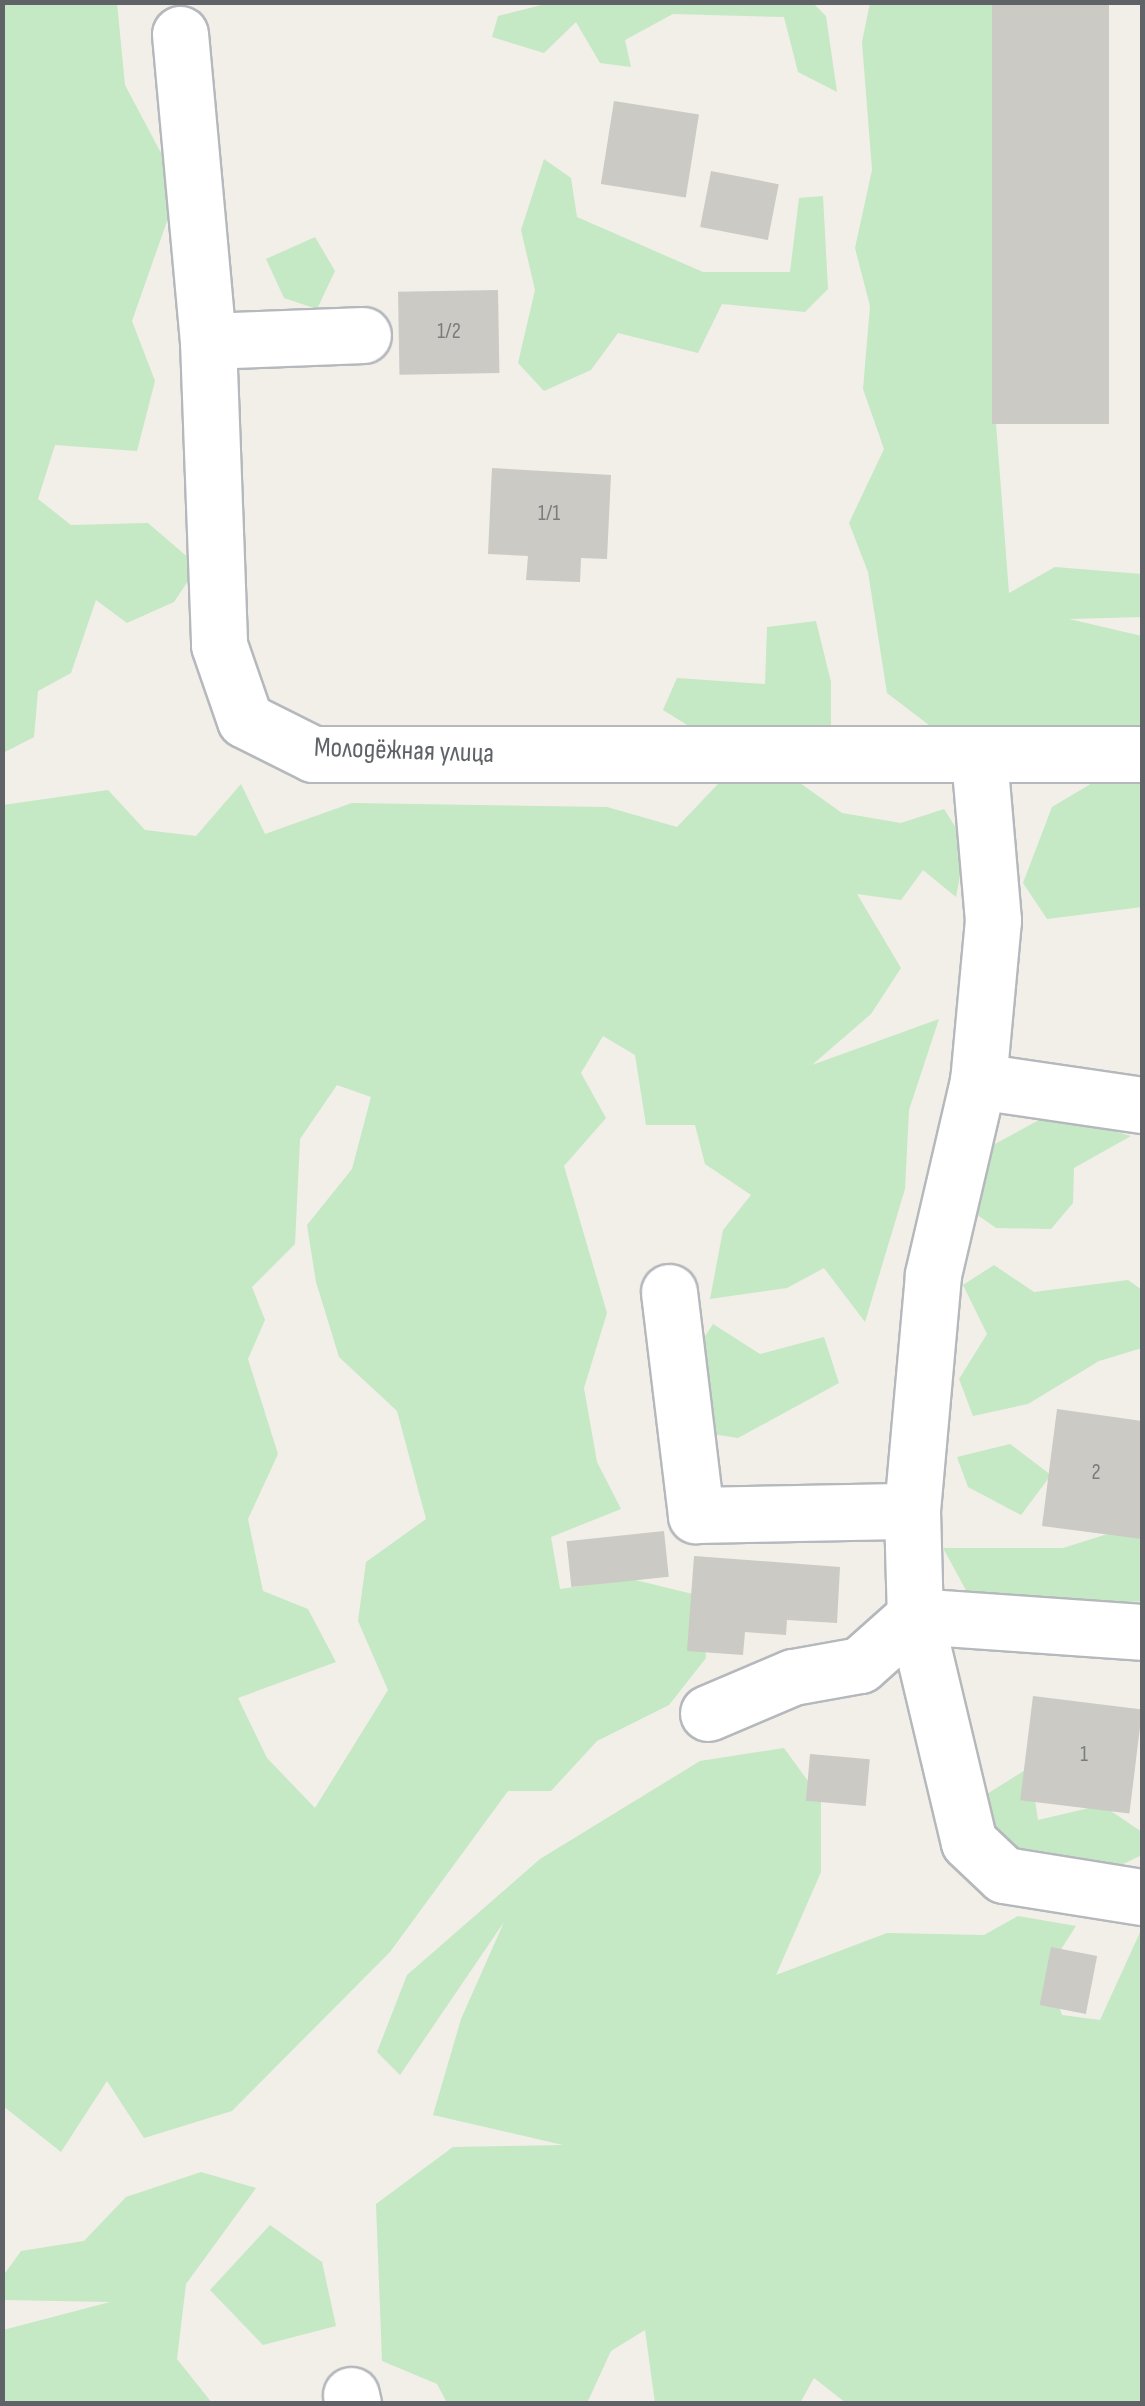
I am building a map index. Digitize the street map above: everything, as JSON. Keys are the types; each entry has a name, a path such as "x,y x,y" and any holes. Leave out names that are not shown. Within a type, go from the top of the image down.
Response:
{"street":[{"name":"Молодёжная улица","path":"180,34 208,341 219,645 245,720 312,754 1142,754"},
{"path":"208,341 363,336"},
{"path":"979,757 994,920 978,1081 933,1275 912,1511 914,1616 969,1842 1004,1875 1142,1897"},
{"path":"978,1081 1142,1106"},
{"path":"669,1292 696,1515 912,1511"},
{"path":"708,1714 793,1677 860,1665 914,1616 1142,1632"}],"green space":[{"path":"553,2 813,3 826,16 837,92 798,72 784,17 673,14 625,40 631,67 600,63 576,22 544,53 492,37 498,16"},
{"path":"3,3 117,3 125,85 179,187 132,321 155,381 137,451 55,445 38,499 71,525 148,523 198,566 174,602 127,623 96,600 71,673 38,691 34,737 3,753"},
{"path":"870,3 992,3 996,424 1009,593 1055,567 1142,574 1142,617 1069,619 1142,636 1142,737 942,735 887,693 868,572 849,523 884,449 863,389 870,306 855,248 872,170 862,42"},
{"path":"544,159 571,178 577,217 703,272 790,272 799,198 823,196 828,289 805,312 722,304 698,353 618,333 591,370 544,391 518,363 535,290 521,230"},
{"path":"315,237 335,271 317,309 284,298 266,259"},
{"path":"816,621 831,682 831,743 721,746 663,710 677,678 765,684 767,627"},
{"path":"1119,767 1142,772 1142,907 1047,919 1023,883 1052,807"},
{"path":"793,778 842,813 901,823 944,809 966,844 956,897 923,870 901,900 857,894 901,968 871,1014 812,1065 939,1019 909,1110 905,1189 865,1322 824,1268 787,1288 710,1299 723,1230 751,1195 705,1164 695,1125 646,1125 635,1055 603,1036 581,1073 606,1118 564,1166 607,1313 584,1388 597,1462 621,1509 551,1537 560,1589 631,1579 701,1596 706,1658 669,1705 597,1741 551,1791 508,1791 390,1952 232,2111 144,2138 107,2081 61,2152 3,2106 3,805 108,790 145,830 196,836 241,784 265,834 352,803 607,807 677,827 719,783","holes":["337,1085 371,1097 352,1169 307,1225 316,1282 339,1357 397,1411 426,1519 366,1562 358,1621 388,1690 315,1808 267,1758 238,1698 336,1662 308,1609 263,1591 248,1519 278,1454 248,1359 265,1320 252,1287 295,1244 300,1139"]},
{"path":"1052,1113 1131,1136 1074,1168 1073,1203 1051,1229 996,1228 976,1214 993,1145"},
{"path":"994,1265 1034,1292 1128,1280 1142,1290 1142,1348 1099,1361 1028,1404 973,1416 959,1379 987,1334 963,1285"},
{"path":"713,1324 760,1354 824,1337 839,1383 738,1438 693,1431 684,1368"},
{"path":"1010,1444 1051,1475 1021,1515 968,1487 957,1457"},
{"path":"1136,1525 1142,1528 1142,1601 1017,1611 967,1592 943,1548 1063,1548"},
{"path":"784,1748 821,1799 821,1872 776,1975 887,1933 984,1935 1018,1916 1076,1926 1047,1971 1062,2015 1100,2020 1142,1928 1142,2403 846,2403 814,2378 800,2403 655,2403 645,2330 611,2351 587,2403 447,2403 437,2384 382,2361 376,2204 453,2147 563,2145 433,2115 461,2019 504,1922 400,2075 377,2052 407,1975 540,1859 700,1761"},
{"path":"1030,1767 1038,1820 1102,1805 1142,1832 1142,1855 1079,1885 985,1847 979,1799"},
{"path":"201,2172 256,2188 186,2284 177,2359 212,2403 3,2403 3,2330 110,2302 3,2300 3,2276 21,2251 84,2241 126,2197"},
{"path":"270,2225 322,2262 336,2326 263,2345 210,2290"}],"building":[{"path":"992,2 1109,2 1109,424 992,424"},
{"path":"614,101 699,114 686,197 601,184"},
{"path":"711,171 779,184 768,240 700,227"},
{"path":"498,290 499,373 399,375 398,292"},
{"path":"492,468 611,475 607,559 581,558 580,582 526,580 528,556 488,554"},
{"path":"1057,1409 1142,1421 1142,1539 1042,1526"},
{"path":"664,1531 669,1577 571,1587 567,1541"},
{"path":"694,1556 840,1567 837,1623 787,1620 786,1635 745,1632 743,1655 687,1651"},
{"path":"1033,1696 1142,1709 1129,1814 1020,1800"},
{"path":"810,1754 870,1759 866,1806 806,1801"},
{"path":"1051,1947 1097,1956 1086,2014 1040,2005"}]}
